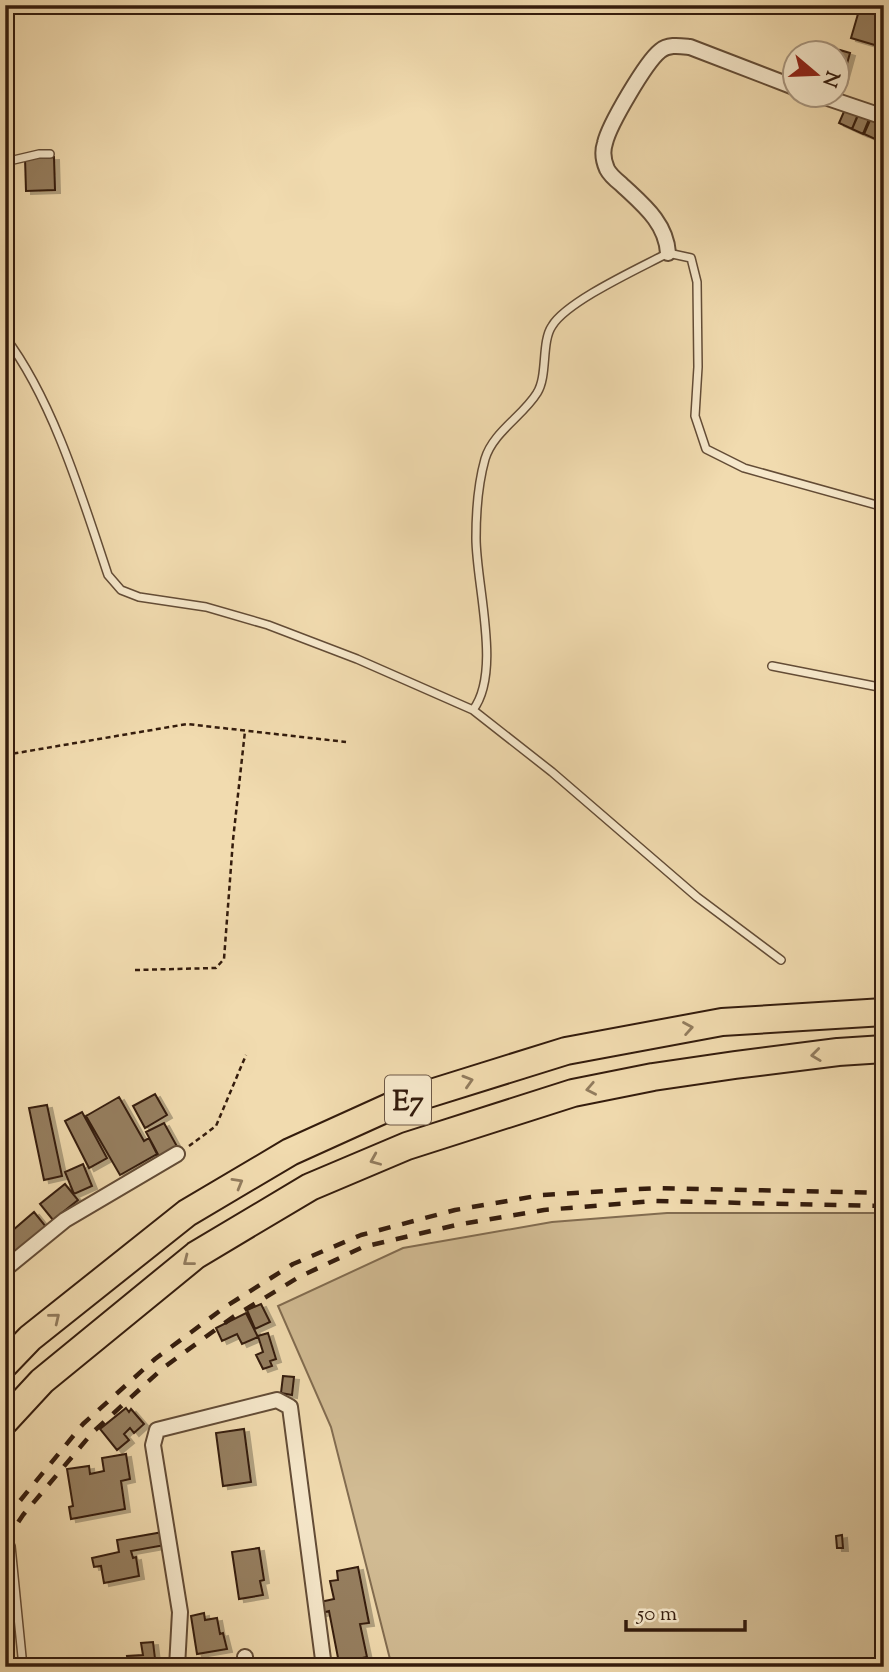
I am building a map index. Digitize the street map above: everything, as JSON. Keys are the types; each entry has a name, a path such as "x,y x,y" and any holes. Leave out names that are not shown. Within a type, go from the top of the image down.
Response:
{"highway":[{"name":"E7","path":"5,1364 30,1338 187,1213 290,1152 396,1104 566,1051 722,1022 884,1012"},
{"name":"E7","path":"5,1421 42,1381 196,1255 310,1187 407,1146 573,1093 653,1077 736,1065 884,1049"}],"street":[{"path":"668,253 663,229 653,215 608,172 603,158 609,131 651,60 661,49 676,45 690,47 780,82"},
{"path":"850,106 884,117"},
{"path":"5,1269 65,1220 177,1154"},
{"path":"177,1667 180,1612 153,1445 157,1430 277,1400 290,1407 324,1667"}],"lane":[{"path":"5,162 50,154"},
{"path":"473,710 478,704 485,679 487,648 476,539 480,481 486,455 538,391 551,327 574,304 668,253 691,258 697,282 698,367 695,416 706,449 744,468 884,507"},
{"path":"5,337 18,354 57,431 108,575 121,590 139,597 206,607 268,625 357,659 473,710 552,772 697,897 781,960"},
{"path":"772,666 884,688"},
{"path":"11,1546 23,1667"}],"path":[{"path":"5,755 187,724 346,742"},
{"path":"135,970 215,968 224,959 245,731"},
{"path":"177,1154 216,1126 246,1055"}],"shaded area":[{"path":"667,1213 884,1213 884,1667 392,1667 331,1427 278,1306 403,1248 552,1222"}],"building":[{"path":"860,7 884,14 884,27 878,46 851,38"},
{"path":"846,108 859,112 852,129 839,123"},
{"path":"859,113 870,117 863,134 852,129"},
{"path":"871,118 882,123 875,139 864,134"},
{"path":"884,124 884,142 877,140"},
{"path":"54,157 55,190 26,191 25,158"},
{"path":"155,1094 167,1115 145,1128 133,1106"},
{"path":"119,1097 144,1141 149,1138 157,1154 120,1175 86,1116"},
{"path":"47,1105 62,1176 44,1180 29,1108"},
{"path":"82,1112 107,1158 89,1168 65,1121"},
{"path":"164,1123 179,1150 161,1160 146,1132"},
{"path":"83,1164 92,1186 74,1194 65,1172"},
{"path":"65,1184 78,1200 53,1220 40,1204"},
{"path":"34,1212 47,1228 12,1258 5,1251 5,1237"},
{"path":"261,1304 270,1322 255,1329 247,1310"},
{"path":"246,1313 258,1337 242,1344 237,1334 222,1341 216,1328"},
{"path":"268,1333 276,1359 270,1361 272,1366 263,1369 256,1355 263,1352 258,1336"},
{"path":"283,1376 294,1377 292,1395 281,1393"},
{"path":"126,1408 129,1412 131,1409 144,1424 134,1433 130,1428 124,1434 129,1440 117,1450 100,1429"},
{"path":"244,1429 251,1482 223,1486 216,1433"},
{"path":"126,1454 130,1479 121,1481 125,1509 71,1519 69,1507 73,1506 67,1469 89,1466 90,1474 104,1471 102,1458"},
{"path":"163,1532 165,1545 131,1551 133,1558 136,1557 139,1576 104,1583 101,1566 94,1567 92,1558 119,1552 117,1540"},
{"path":"842,1535 843,1548 837,1548 836,1536"},
{"path":"259,1548 264,1580 260,1581 263,1595 239,1599 232,1552"},
{"path":"358,1567 369,1623 360,1624 367,1657 339,1663 329,1611 322,1613 320,1602 334,1599 330,1581 338,1580 337,1571"},
{"path":"204,1613 205,1620 217,1618 227,1649 197,1654 191,1616"},
{"path":"153,1642 156,1667 113,1667 128,1663 127,1656 143,1655 141,1643"}],"railway":[{"path":"5,1519 83,1424 155,1359 225,1307 293,1264 361,1235 455,1210 542,1195 657,1188 884,1193"},
{"path":"5,1542 23,1515 93,1432 163,1368 233,1317 299,1277 363,1247 456,1225 544,1210 654,1201 884,1206"}]}
